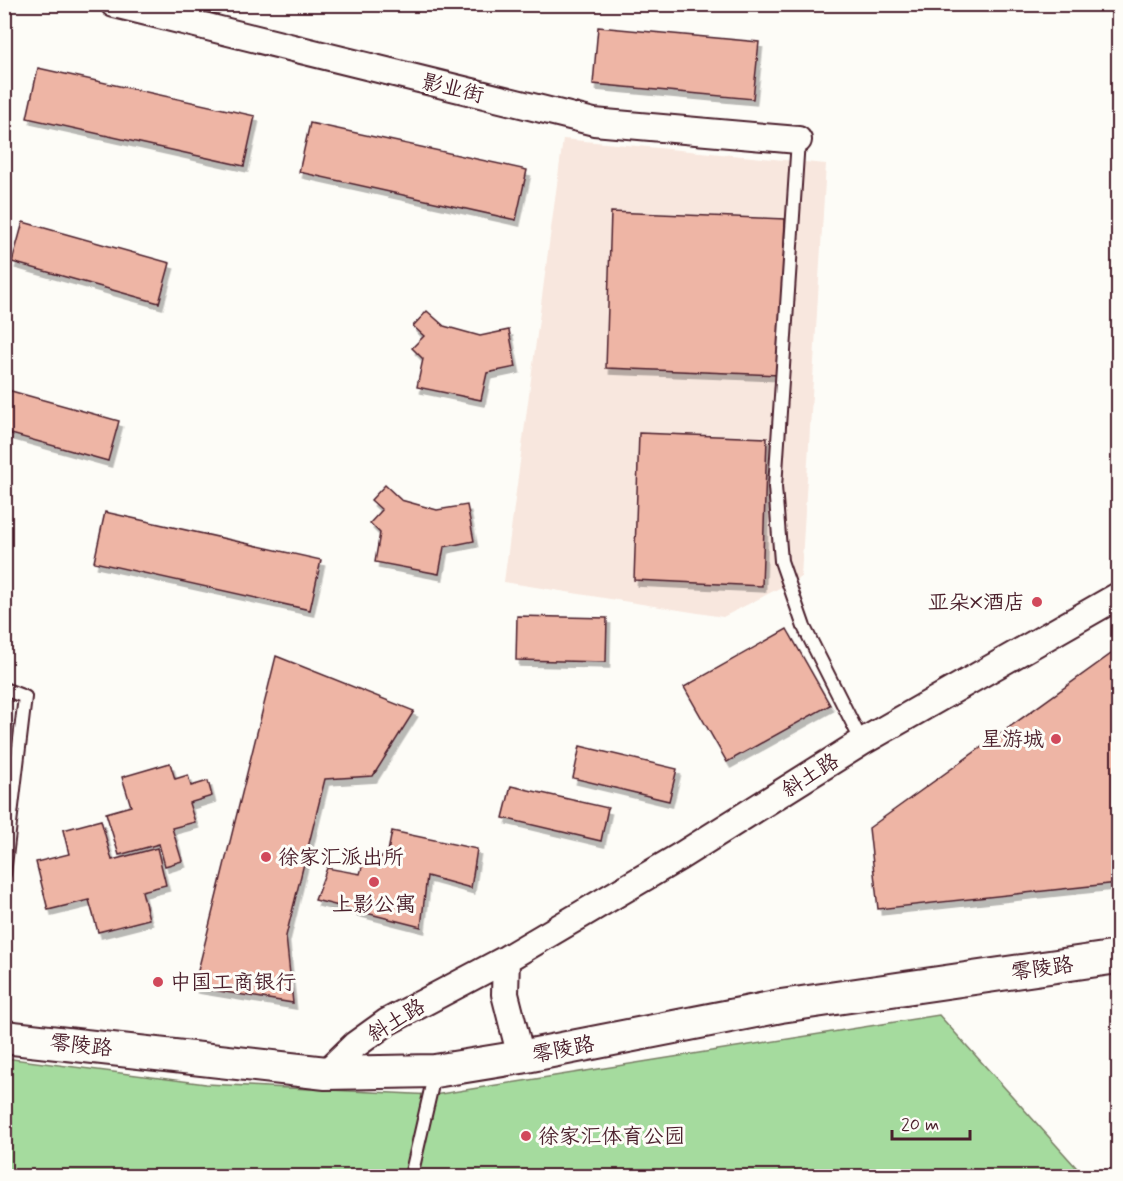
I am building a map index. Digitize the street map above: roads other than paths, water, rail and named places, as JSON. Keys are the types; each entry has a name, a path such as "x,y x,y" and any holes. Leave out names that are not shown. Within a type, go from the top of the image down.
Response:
{"street":[{"name":"影业街","path":"114,4 594,122 798,140"},
{"name":"斜土路","path":"326,1073 356,1045 387,1022 506,959 679,857 862,742 1119,596"},
{"name":"零陵路","path":"4,1037 326,1073 435,1071 521,1057 781,1006 1119,957"},
{"path":"506,959 505,994 521,1057"}],"lane":[{"path":"798,140 775,487 781,561 804,627 862,742"},
{"path":"4,689 25,697 4,874"},
{"path":"411,1176 435,1071"}],"place":[{"name":"亚朵X酒店","path":"1037,602"},
{"name":"星游城","path":"1056,739"},
{"name":"徐家汇派出所","path":"266,857"},
{"name":"上影公寓","path":"374,882"},
{"name":"中国工商银行","path":"158,982"},
{"name":"徐家汇体育公园","path":"526,1136"}]}
